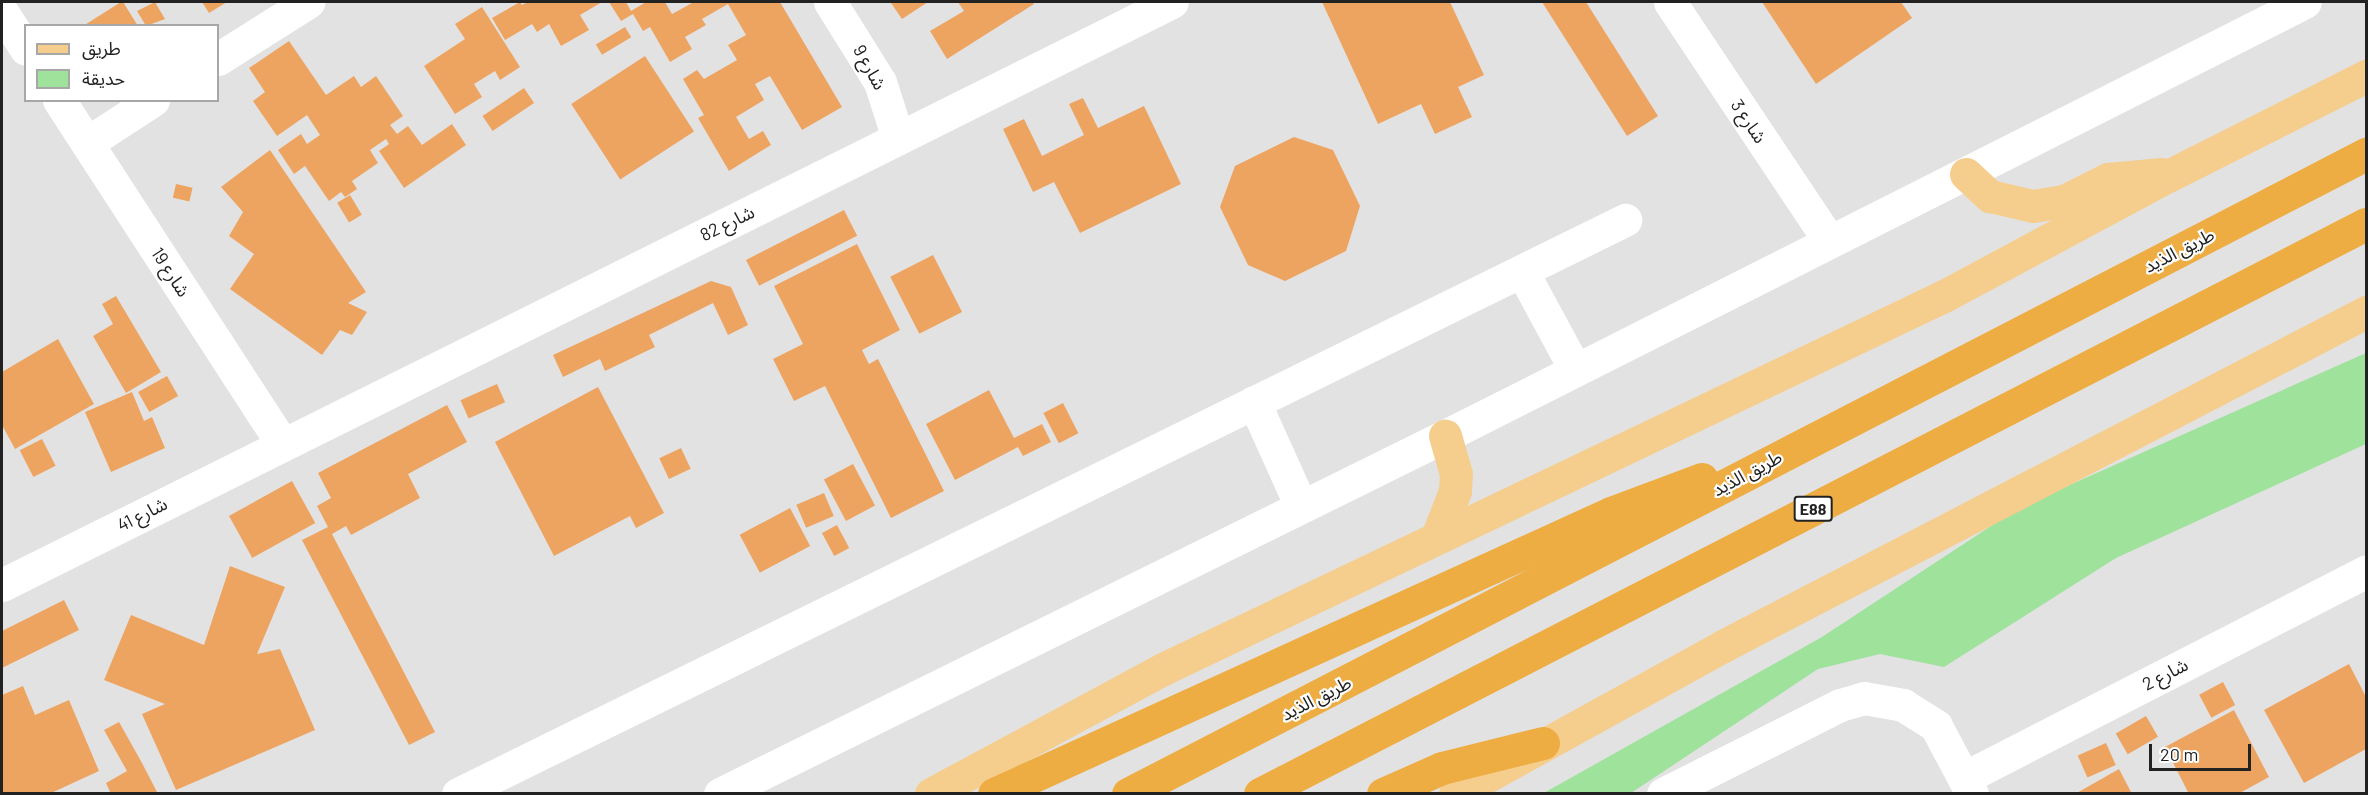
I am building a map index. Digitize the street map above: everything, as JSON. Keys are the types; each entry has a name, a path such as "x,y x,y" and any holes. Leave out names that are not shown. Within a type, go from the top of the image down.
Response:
{"highway":[{"name":"طريق الذيد","path":"1128,794 1526,591 1767,462 2367,154"},
{"name":"E88","path":"1260,794 2367,224"},
{"path":"994,794 1611,513 1713,474 1767,462"},
{"path":"1383,794 1442,768 1543,743"}],"main road":[{"path":"931,794 1163,669 1944,296 2170,175 2367,76"},
{"path":"1966,174 1990,196 2033,206 2064,201 2108,179 2170,175"},
{"path":"1460,792 1543,743 2367,312"},
{"path":"1437,537 1455,491 1456,474 1444,436"}],"street":[{"path":"219,58 308,2"},
{"name":"شارع 9","path":"830,2 880,82 898,138"},
{"name":"شارع 82","path":"282,444 1172,2"},
{"name":"شارع 3","path":"1670,2 1829,240"},
{"path":"720,794 1444,436 1829,240 1966,174 2302,5"},
{"path":"2,12 24,46"},
{"name":"شارع 19","path":"60,102 282,444"},
{"path":"87,143 150,102"},
{"path":"458,794 508,782 1254,402 1625,220"},
{"path":"1522,271 1575,369"},
{"path":"1254,402 1300,506"},
{"name":"شارع 41","path":"2,585 282,444"},
{"name":"شارع 2","path":"1968,786 2367,571"},
{"path":"1663,794 1840,705 1864,698 1884,699 1920,714 1936,726 1968,786"}],"green space":[{"path":"2366,353 2366,444 2116,558 1944,667 1880,654 1818,669 1631,793 1542,794 1822,637 2020,507"}],"building":[{"path":"121,2 137,24 86,24"},
{"path":"155,2 165,19 145,24 137,11"},
{"path":"202,2 227,2 209,13"},
{"path":"520,2 522,5 528,2 602,2 580,15 589,30 561,46 549,24 537,32 532,24 505,40 492,18"},
{"path":"609,2 626,2 631,11 646,2 665,2 672,14 694,2 780,2 842,107 802,130 770,76 755,84 764,100 736,117 749,139 763,131 771,145 729,171 698,118 704,115 683,79 697,70 704,79 737,60 728,45 746,35 728,4 702,19 706,25 685,37 692,49 670,62 650,27 643,31 633,14 621,21"},
{"path":"928,2 902,19 891,3"},
{"path":"958,2 1033,2 1034,4 947,59 930,31 964,11"},
{"path":"1322,2 1450,2 1484,75 1458,87 1472,117 1435,134 1421,104 1378,124"},
{"path":"1542,2 1586,2 1658,116 1627,136"},
{"path":"1762,2 1901,2 1912,18 1816,84"},
{"path":"482,7 520,67 500,80 495,71 474,84 482,97 455,114 424,66 465,39 455,24"},
{"path":"625,27 631,37 602,55 596,45"},
{"path":"289,41 326,95 354,76 361,87 376,76 403,116 390,125 397,134 408,126 422,145 452,124 466,145 404,188 379,151 389,144 386,139 370,150 378,163 352,181 357,189 345,197 341,192 329,201 305,166 294,174 278,150 301,134 307,144 320,135 307,115 277,136 253,101 265,92 249,68"},
{"path":"645,56 694,131 620,179 571,104"},
{"path":"524,88 534,103 493,131 483,116"},
{"path":"1083,98 1098,128 1144,106 1181,184 1080,233 1054,182 1033,192 1003,129 1024,119 1042,156 1084,135 1069,104"},
{"path":"1294,137 1333,150 1360,206 1346,251 1285,281 1248,265 1220,207 1235,166"},
{"path":"270,150 366,292 348,303 367,312 352,335 340,330 322,355 230,289 254,254 229,236 243,212 221,187"},
{"path":"176,184 193,188 189,201 173,198"},
{"path":"350,195 362,215 349,222 337,203"},
{"path":"844,210 857,236 759,286 746,260"},
{"path":"857,244 900,330 862,350 869,364 878,359 944,491 891,518 825,386 794,401 773,359 803,344 774,286"},
{"path":"933,255 962,312 919,334 890,277"},
{"path":"711,281 731,287 748,325 728,335 713,303 649,335 655,347 605,371 600,359 563,377 553,355"},
{"path":"116,296 161,372 126,393 93,336 113,324 102,304"},
{"path":"58,339 94,404 15,449 2,425 2,372"},
{"path":"167,376 178,396 149,412 138,392"},
{"path":"497,384 505,402 469,419 460,400"},
{"path":"598,387 664,513 636,528 630,516 554,556 495,442"},
{"path":"989,390 1014,438 1042,424 1051,442 1023,456 1018,447 955,480 926,424"},
{"path":"132,392 144,421 152,417 165,448 111,472 85,412"},
{"path":"1063,403 1078,433 1059,443 1043,413"},
{"path":"447,405 467,442 408,474 420,498 351,535 346,526 332,534 435,732 409,745 302,540 328,527 317,506 331,498 318,473"},
{"path":"42,439 56,466 33,477 20,450"},
{"path":"681,448 691,469 669,479 659,458"},
{"path":"853,464 875,505 846,521 824,479"},
{"path":"292,481 315,523 252,558 229,516"},
{"path":"824,493 834,516 806,528 796,505"},
{"path":"790,508 810,546 760,573 740,535"},
{"path":"837,525 849,548 834,556 822,533"},
{"path":"230,566 285,587 257,654 280,649 315,730 176,790 142,714 165,704 104,680 131,615 204,645"},
{"path":"64,600 79,630 2,668 2,631"},
{"path":"2349,664 2366,697 2366,749 2304,783 2264,710"},
{"path":"2223,682 2235,705 2211,718 2199,695"},
{"path":"23,686 35,715 69,700 99,771 49,794 2,794 2,695"},
{"path":"2234,710 2269,777 2238,794 2189,794 2165,747"},
{"path":"2146,716 2158,737 2128,754 2116,734"},
{"path":"119,722 158,794 111,794 106,783 127,771 104,730"},
{"path":"2106,743 2116,765 2087,778 2078,756"},
{"path":"2119,769 2132,794 2075,794"}]}
